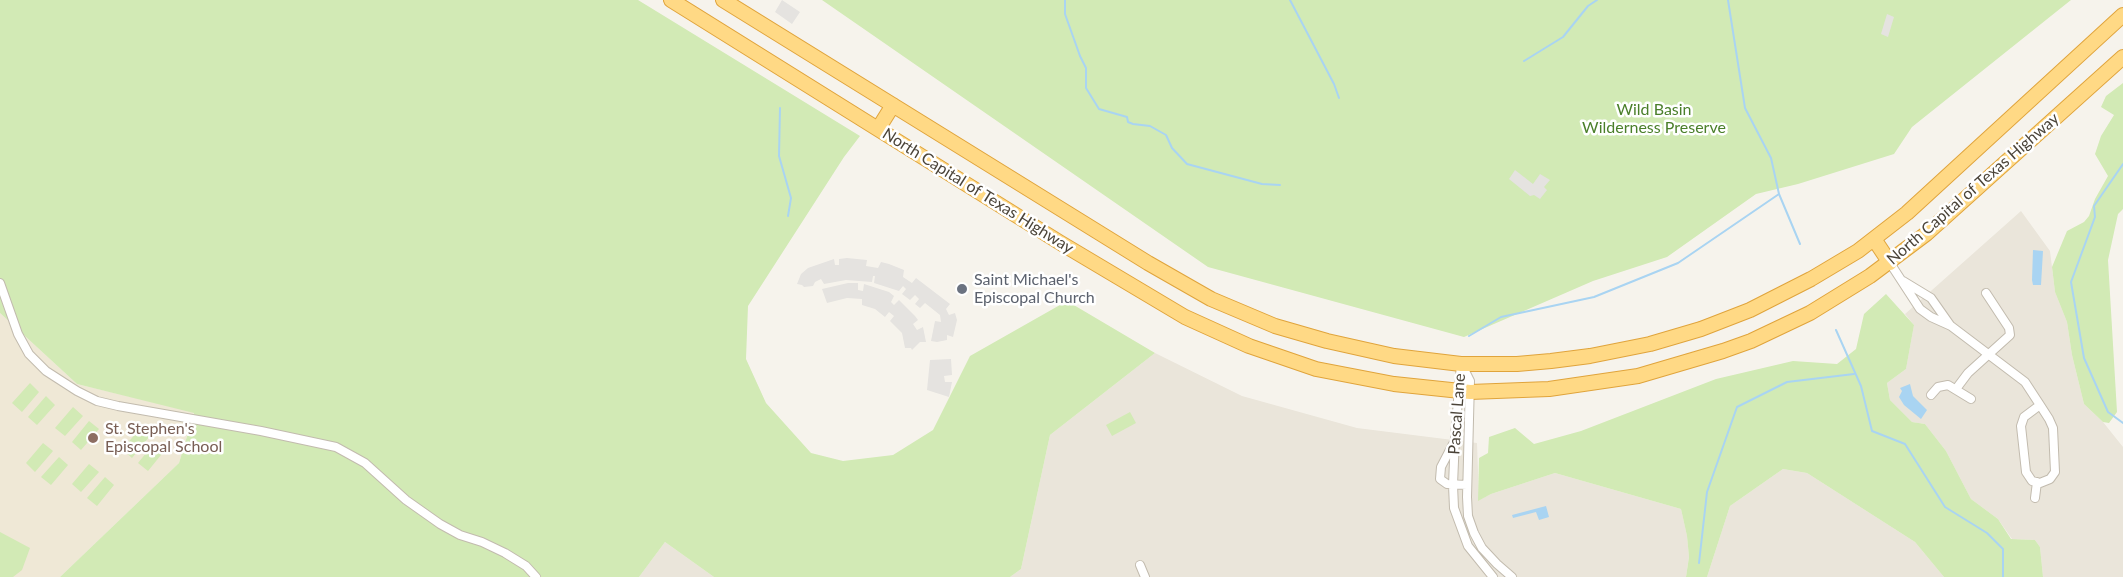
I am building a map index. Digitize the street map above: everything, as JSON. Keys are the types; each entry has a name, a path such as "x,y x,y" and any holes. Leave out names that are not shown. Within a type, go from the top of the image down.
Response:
{"highway":[{"name":"North Capital of Texas Highway","path":"671,0 1116,277 1165,306 1221,334 1286,359 1332,373 1394,384 1464,391 1521,391 1575,387 1638,376 1693,361 1751,341 1809,313 1851,290 1890,263 1961,203 2123,57"},
{"name":"North Capital of Texas Highway","path":"723,0 1148,263 1220,303 1275,326 1327,342 1394,356 1461,364 1517,364 1621,351 1675,338 1750,310 1788,292 1830,269 1874,239 1941,184 2123,15"},
{"path":"878,129 893,105"},
{"path":"1874,239 1890,263"}],"street":[{"path":"1890,263 1920,309 1951,326 2022,378 2040,405 2052,425 2055,470 2050,479 2037,482 2030,479 2026,472 2021,426 2024,417 2040,405"},
{"path":"1901,280 1930,298 1951,326"},
{"path":"0,283 4,305 29,354 46,371 97,401 336,447 365,463 406,500 440,524 505,554 526,566 536,577"},
{"path":"1956,389 1968,373 2007,340 2011,333 1986,293"},
{"path":"1920,309 1930,298"},
{"name":"Pascal Lane","path":"1461,364 1464,391 1467,507 1474,533 1482,548 1512,577"},
{"name":"Pascal Lane","path":"1461,364 1468,375 1455,437 1454,508 1468,546 1493,577"},
{"path":"1931,395 1935,388 1948,385 1971,399"},
{"path":"1455,437 1439,474 1442,482 1467,485"},
{"path":"2035,498 2037,482"},
{"path":"1454,508 1467,507"},
{"path":"1140,565 1145,577"}],"shaded area":[{"path":"782,0 800,12 792,24 775,12"},
{"path":"1887,14 1894,17 1888,37 1881,34"},
{"path":"1515,170 1533,184 1540,174 1550,180 1544,187 1547,190 1540,199 1534,195 1530,196 1509,179"},
{"path":"2021,211 2050,251 2055,292 2067,322 2072,355 2084,404 2103,422 2123,447 2123,577 2043,577 2040,547 2035,540 2012,539 1998,519 1971,499 1946,451 1925,424 1912,422 1890,400 1887,383 1906,369 1914,325 1905,314"},
{"path":"834,259 835,265 839,265 839,259 867,260 866,266 878,268 881,262 889,264 904,270 903,277 912,283 916,278 950,304 946,309 949,315 955,313 957,320 953,337 947,335 947,340 931,341 935,321 941,322 940,315 925,303 920,308 915,304 919,299 915,295 910,300 902,294 906,289 903,286 899,291 874,283 875,276 872,282 846,280 824,284 821,279 813,286 804,287 797,284 801,274 808,268"},
{"path":"858,283 858,290 863,291 864,284 889,292 894,296 891,302 894,305 899,300 918,320 913,324 917,330 923,327 926,342 920,342 912,350 905,348 902,333 890,321 894,316 889,312 885,317 875,309 862,305 862,299 847,298 827,303 822,289"},
{"name":"St. Stephen's Episcopal School","path":"0,313 77,384 194,412 179,463 60,577 0,577"},
{"path":"1155,353 1242,396 1357,428 1477,443 1479,500 1555,473 1681,509 1689,557 1686,577 1010,577 1021,569 1050,435"},
{"path":"951,359 952,375 944,376 945,382 952,382 949,397 927,390 930,360"},
{"path":"1783,469 1807,473 1915,542 1944,577 1707,577 1730,506"},
{"path":"665,542 714,577 639,577"}],"green space":[{"path":"0,0 638,0 860,136 844,157 748,306 746,359 766,403 811,453 843,461 893,455 933,430 970,356 1067,301 1155,353 1050,435 1021,569 1010,577 714,577 665,542 639,577 60,577 179,463 194,413 77,384 0,313"},
{"name":"Wild Basin Wilderness Preserve","path":"822,0 2071,0 1912,127 1894,154 1798,184 1756,194 1667,257 1593,281 1464,337 1208,267"},
{"path":"2123,83 2123,209 2118,214 2108,260 2117,412 2109,423 2103,422 2084,404 2072,355 2067,322 2055,292 2052,267 2067,231 2084,222 2089,216 2095,199 2108,176 2095,154 2101,136 2114,115 2101,107 2106,96"},
{"path":"1886,294 1914,325 1906,369 1887,383 1890,400 1912,422 1925,424 1946,451 1971,499 1998,519 2011,539 2035,540 2040,547 2043,577 1944,577 1915,542 1807,473 1783,469 1730,506 1707,577 1686,577 1689,557 1681,509 1555,473 1491,494 1478,501 1479,458 1488,453 1489,437 1515,428 1534,444 1581,431 1716,379 1793,361 1837,364 1856,349 1864,314"},
{"path":"30,383 39,392 22,412 12,403"},
{"path":"46,396 55,405 37,425 28,417"},
{"path":"73,407 83,416 65,436 55,428"},
{"path":"1130,412 1136,423 1112,436 1106,425"},
{"path":"89,421 99,429 81,450 72,442"},
{"path":"140,429 149,437 132,458 122,449"},
{"path":"155,442 165,450 148,471 138,463"},
{"path":"43,443 53,451 35,472 26,463"},
{"path":"59,457 68,465 51,485 41,477"},
{"path":"89,464 99,472 81,492 72,484"},
{"path":"105,477 114,485 97,506 87,498"},
{"path":"0,532 30,548 22,570 13,577 0,577"}],"water":[{"path":"2033,250 2043,251 2041,285 2033,285"},
{"path":"1910,384 1913,396 1927,410 1921,419 1904,405 1899,397 1902,391 1900,388"},
{"path":"1546,506 1549,517 1539,520 1536,512 1513,518 1512,515"}],"waterway":[{"path":"1065,0 1065,14 1086,68 1086,88 1099,109 1127,117 1128,122 1150,126 1166,135 1172,148 1187,164 1262,184 1280,185"},
{"path":"1290,0 1339,98"},
{"path":"1524,61 1563,37 1588,6 1597,0"},
{"path":"1469,336 1501,317 1594,297 1678,263 1779,194 1771,158 1745,108 1728,0"},
{"path":"780,108 779,156 791,198 788,216"},
{"path":"2123,164 2094,206 2095,217 2071,282 2084,358 2108,412 2123,423"},
{"path":"1779,194 1800,244"},
{"path":"1836,330 1861,386 1872,431 1905,444 1945,507 1987,533 2003,549 2003,577"},
{"path":"1699,563 1707,492 1737,407 1787,382 1854,374"}],"place":[{"name":"Saint Michael's Episcopal Church","path":"962,289"},
{"name":"St. Stephen's Episcopal School","path":"93,438"}]}
